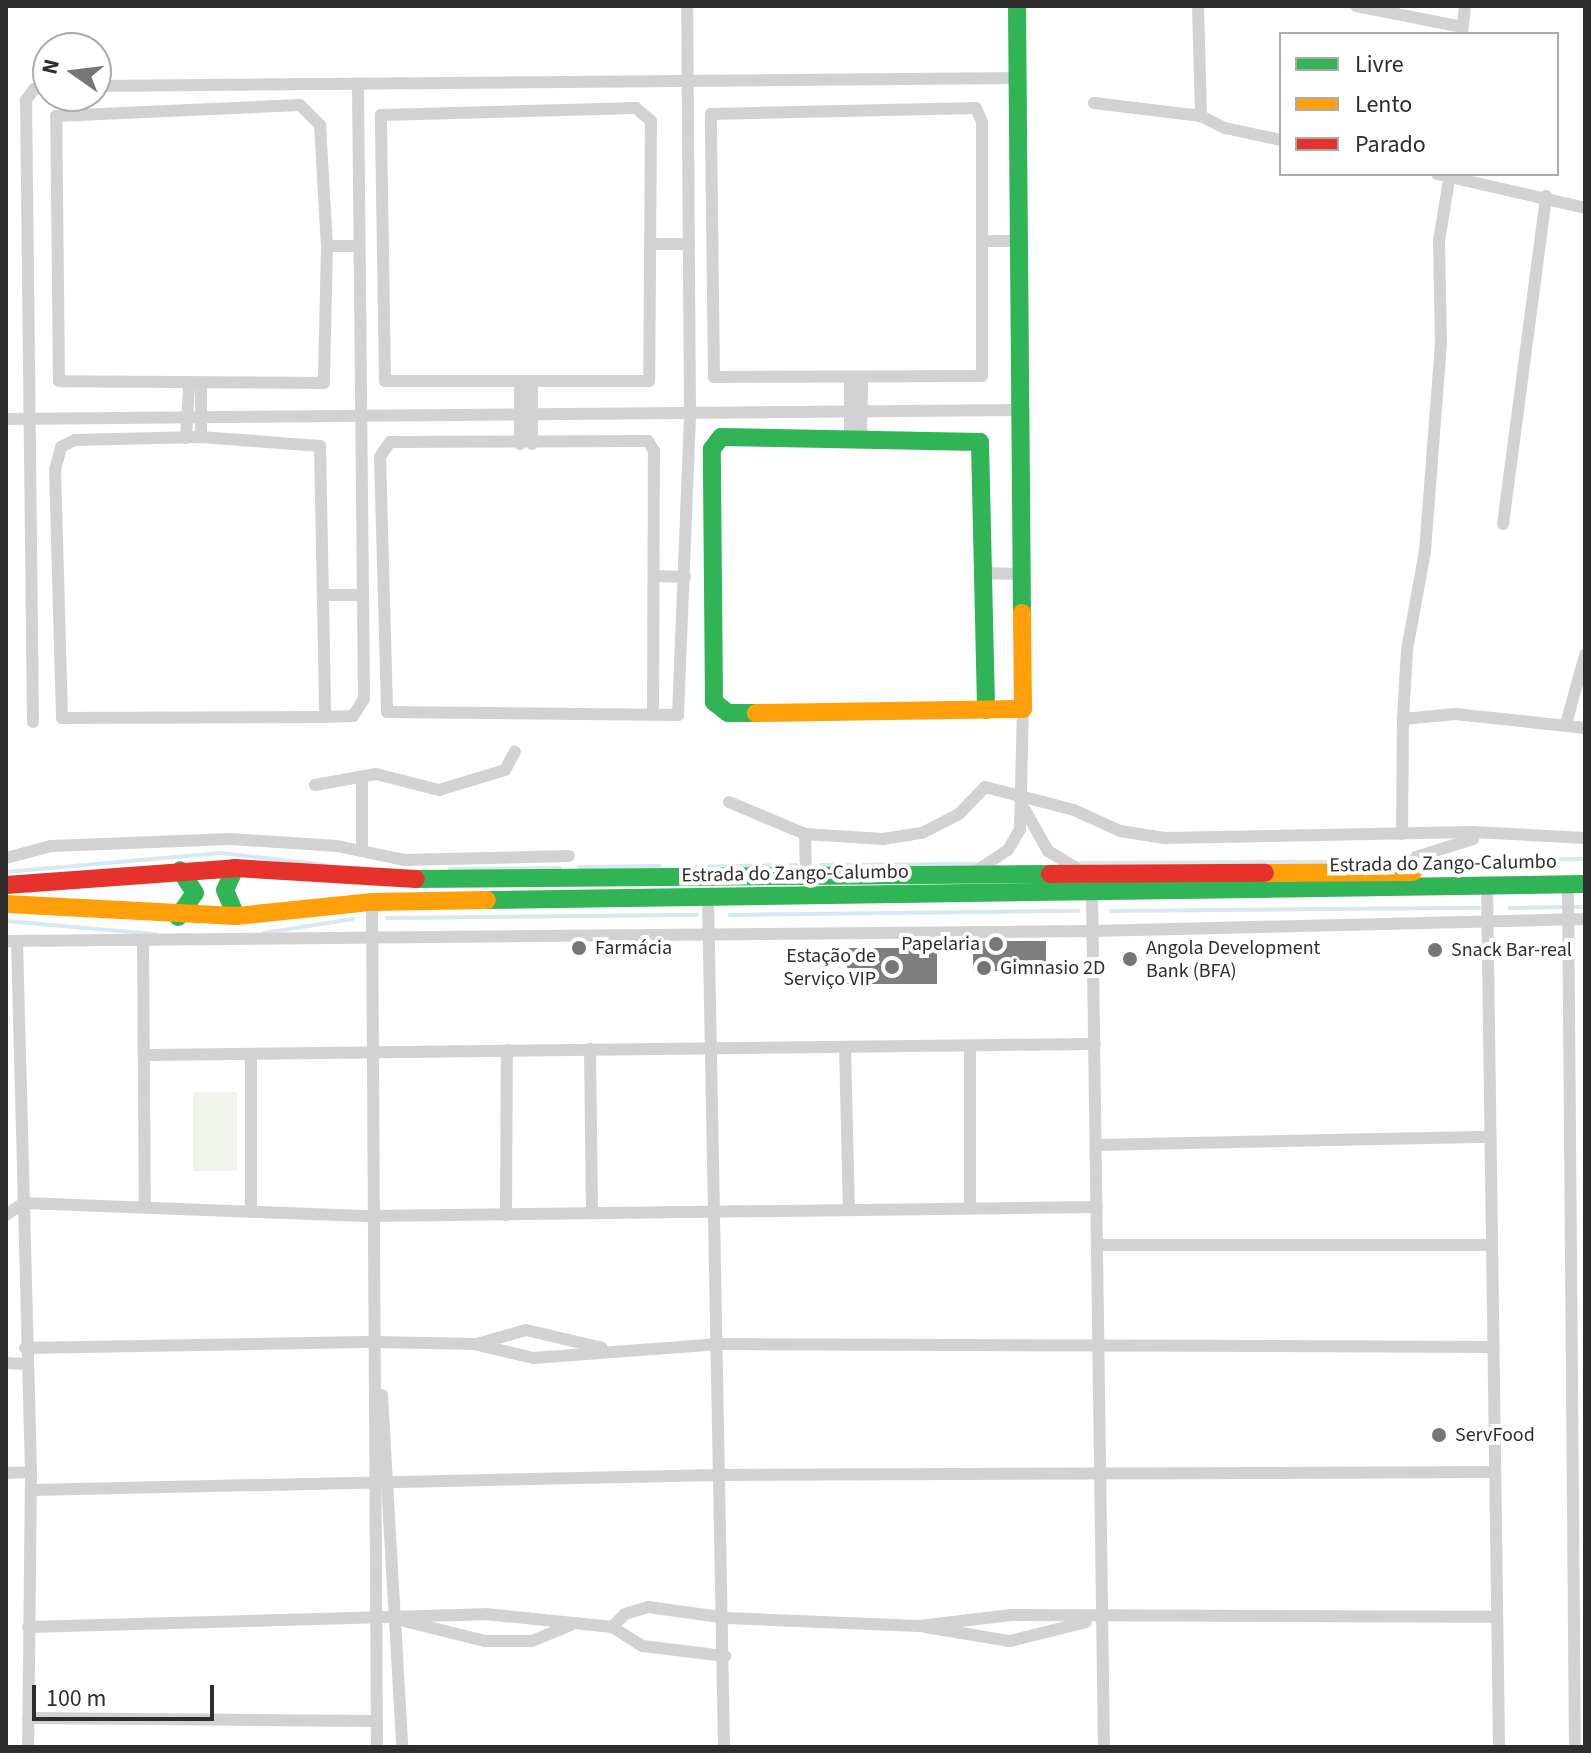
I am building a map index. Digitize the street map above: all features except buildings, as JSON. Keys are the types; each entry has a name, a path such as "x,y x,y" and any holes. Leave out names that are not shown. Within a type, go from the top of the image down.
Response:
{"main road":[{"path":"986,710 986,573 980,442 715,442 714,702 728,713 986,710 1023,709 1017,6"},
{"name":"Estrada do Zango-Calumbo","path":"6,904 178,917 236,916 372,902 708,897 1092,883 1415,864 1585,870"},
{"path":"235,868 225,890 236,916"},
{"name":"Estrada do Zango-Calumbo","path":"6,885 235,868 372,879 806,869 1092,883 1577,884"},
{"path":"178,917 195,893 180,870"}],"street":[{"path":"653,714 654,451 648,441 382,446 387,712 653,714 673,717 682,708 690,412 687,6"},
{"path":"1198,6 1201,116"},
{"path":"1356,6 1462,30 1465,6"},
{"path":"112,86 1018,78"},
{"path":"325,717 320,446 201,437 75,440 61,447 55,470 62,718 325,717 361,709 358,84"},
{"path":"32,92 26,100 33,722"},
{"path":"1094,103 1201,116 1225,128 1279,140"},
{"path":"300,105 320,125 327,246 324,383 195,386 59,381 56,116 300,105"},
{"path":"636,108 651,121 653,244 649,381 526,384 385,381 381,115 636,108"},
{"path":"976,108 982,122 982,376 856,381 714,377 711,114 976,108"},
{"path":"1415,864 1399,834 1403,719 1407,650 1425,551 1441,345 1439,241 1445,176"},
{"path":"1450,176 1546,196 1585,208"},
{"path":"1503,524 1546,196"},
{"path":"982,241 1020,241"},
{"path":"653,244 689,244"},
{"path":"327,246 358,246"},
{"path":"856,381 856,441"},
{"path":"526,384 526,444"},
{"path":"195,386 195,416 201,437"},
{"path":"6,419 1021,410"},
{"path":"186,438 195,416"},
{"path":"986,573 1021,574"},
{"path":"654,576 685,577"},
{"path":"324,595 360,595"},
{"path":"1566,724 1585,655"},
{"path":"1023,709 1024,803 1030,829 1048,851 1092,883 1104,1747"},
{"path":"1403,719 1455,714 1585,728"},
{"path":"315,785 362,780 376,774 439,790 505,770 515,751"},
{"path":"362,780 362,850"},
{"path":"729,802 805,834 883,839 922,833 959,814 985,787 1024,803 1164,838 1399,834 1585,838"},
{"path":"958,875 985,868 1008,850 1024,803"},
{"path":"805,834 806,869"},
{"path":"1415,864 1500,834"},
{"path":"1415,864 1435,836"},
{"path":"6,858 51,846 231,839 362,850 404,860 569,856"},
{"path":"1487,884 1494,1617 1499,1747"},
{"path":"1575,1747 1580,1596 1578,1321 1570,1079 1569,919 1577,884"},
{"path":"708,897 718,1212 719,1475 727,1618 724,1747"},
{"path":"372,902 368,938 369,1216 377,1342 392,1485 400,1619 402,1747"},
{"path":"28,1747 31,1472 25,1364 24,1203 11,941 143,943 710,933 1093,931 1488,918 1585,919"},
{"path":"143,943 148,1055 145,1207"},
{"path":"148,1055 1095,1044"},
{"path":"970,1047 970,1206"},
{"path":"845,1048 849,1209"},
{"path":"590,1049 592,1210"},
{"path":"506,1215 507,1050"},
{"path":"251,1055 251,1211"},
{"path":"1570,1079 1585,1078"},
{"path":"1096,1145 1490,1137"},
{"path":"6,1215 24,1203 369,1216 506,1215 592,1210 718,1212 970,1206 1097,1207"},
{"path":"1097,1245 1491,1245"},
{"path":"474,1344 536,1330 609,1350"},
{"path":"25,1348 377,1342 474,1344 533,1358 720,1344 1099,1342 1492,1347"},
{"path":"377,1342 374,1485 377,1747"},
{"path":"6,1363 25,1364"},
{"path":"6,1473 31,1472"},
{"path":"31,1490 392,1485 719,1475 1493,1472"},
{"path":"612,1627 625,1614 648,1607 727,1618 919,1626 1011,1615 1101,1618 1494,1617"},
{"path":"28,1627 529,1614 571,1625 612,1627 643,1646 725,1656"},
{"path":"919,1626 963,1638 1010,1641 1101,1618"},
{"path":"400,1619 441,1635 485,1641 532,1641 571,1625"},
{"path":"28,1718 377,1721"}],"shaded area":[{"path":"193,1092 237,1092 237,1171 193,1171"}],"waterway":[{"path":"6,872 220,853 325,865"},
{"path":"1422,861 1585,859"},
{"path":"1075,863 1409,861"},
{"path":"821,865 980,864"},
{"path":"681,867 797,865"},
{"path":"579,867 660,866"},
{"path":"450,869 560,868"},
{"path":"1510,908 1563,907"},
{"path":"1576,907 1585,907"},
{"path":"1111,911 1479,908"},
{"path":"730,915 1078,911"},
{"path":"387,918 697,915"},
{"path":"264,933 353,919"},
{"path":"6,921 156,934"}],"traffic: fast":[{"path":"1017,6 1022,613"},
{"path":"756,713 728,713 714,702 712,449 721,437 980,442 986,710"},
{"path":"235,868 225,890 236,916"},
{"path":"178,917 195,893 180,870"},
{"path":"416,879 1050,874"},
{"path":"487,900 1585,884"}],"traffic: slow":[{"path":"756,713 1023,709 1022,613"},
{"path":"1265,873 1413,872"},
{"path":"6,904 236,916 372,902 487,900"}],"traffic: jam":[{"path":"6,885 235,868 416,879"},
{"path":"1050,874 1265,873"}],"place":[{"name":"Papelaria","path":"996,944"},
{"name":"Farmácia","path":"579,948"},
{"name":"Snack Bar-real","path":"1435,950"},
{"name":"Angola Development Bank (BFA)","path":"1130,959"},
{"name":"Estação de Serviço VIP","path":"892,967"},
{"name":"Gimnasio 2D","path":"984,968"},
{"name":"ServFood","path":"1439,1435"}]}
